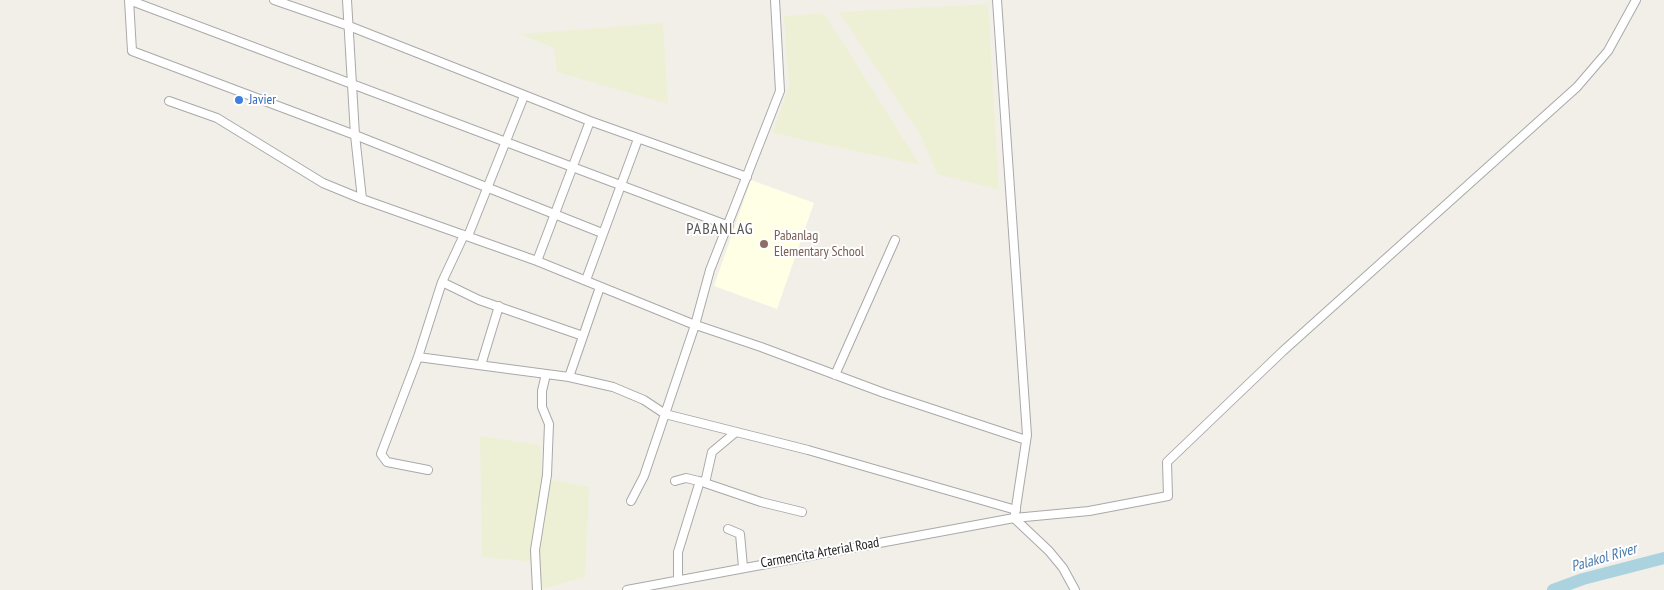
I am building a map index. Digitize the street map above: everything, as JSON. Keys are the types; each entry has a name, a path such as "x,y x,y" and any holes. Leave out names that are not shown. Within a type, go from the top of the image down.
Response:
{"street":[{"path":"602,233 355,135 132,51 129,0 728,226"},
{"path":"274,0 348,26 590,121 747,178"},
{"path":"347,0 355,135 362,199"},
{"path":"631,501 644,476 695,325 710,270 780,91 774,0"},
{"path":"997,0 1026,440 1015,514"},
{"name":"Carmencita Arterial Road","path":"627,590 1015,514 1089,511 1168,496 1167,462 1289,345 1577,87 1608,51 1636,0"},
{"path":"428,470 387,462 381,454 418,357 442,282 466,236 524,96"},
{"path":"170,100 217,118 323,183 362,199 537,261 695,325 1026,440"},
{"path":"537,261 590,121"},
{"path":"586,280 638,139"},
{"path":"835,375 895,240"},
{"path":"442,282 479,300 584,336"},
{"path":"569,377 600,287"},
{"path":"481,365 499,306"},
{"path":"418,357 569,377 613,387 644,400 665,414 969,495 1015,514 1062,568 1075,590"},
{"path":"537,590 535,550 547,475 549,424 542,407 542,390 546,374"},
{"path":"678,579 678,552 712,452 736,432"},
{"path":"675,481 686,478 761,502 802,512"},
{"path":"728,529 740,534 744,567"}],"shaded area":[{"path":"988,4 999,190 937,174 921,136 839,12"},
{"path":"824,13 920,165 773,133 789,86 784,16"},
{"path":"663,23 668,104 557,72 554,48 520,34"},
{"name":"Pabanlag Elementary School","path":"751,180 814,203 777,309 714,286"},
{"path":"480,436 540,445 542,478 589,487 585,577 539,590 537,562 482,557"}],"waterway":[{"name":"Palakol River","path":"1553,590 1583,579 1664,558"}],"place":[{"name":"Javier","path":"239,100"},
{"name":"Pabanlag Elementary School","path":"764,244"}],"district":[{"name":"PABANLAG","path":"720,229"}]}
